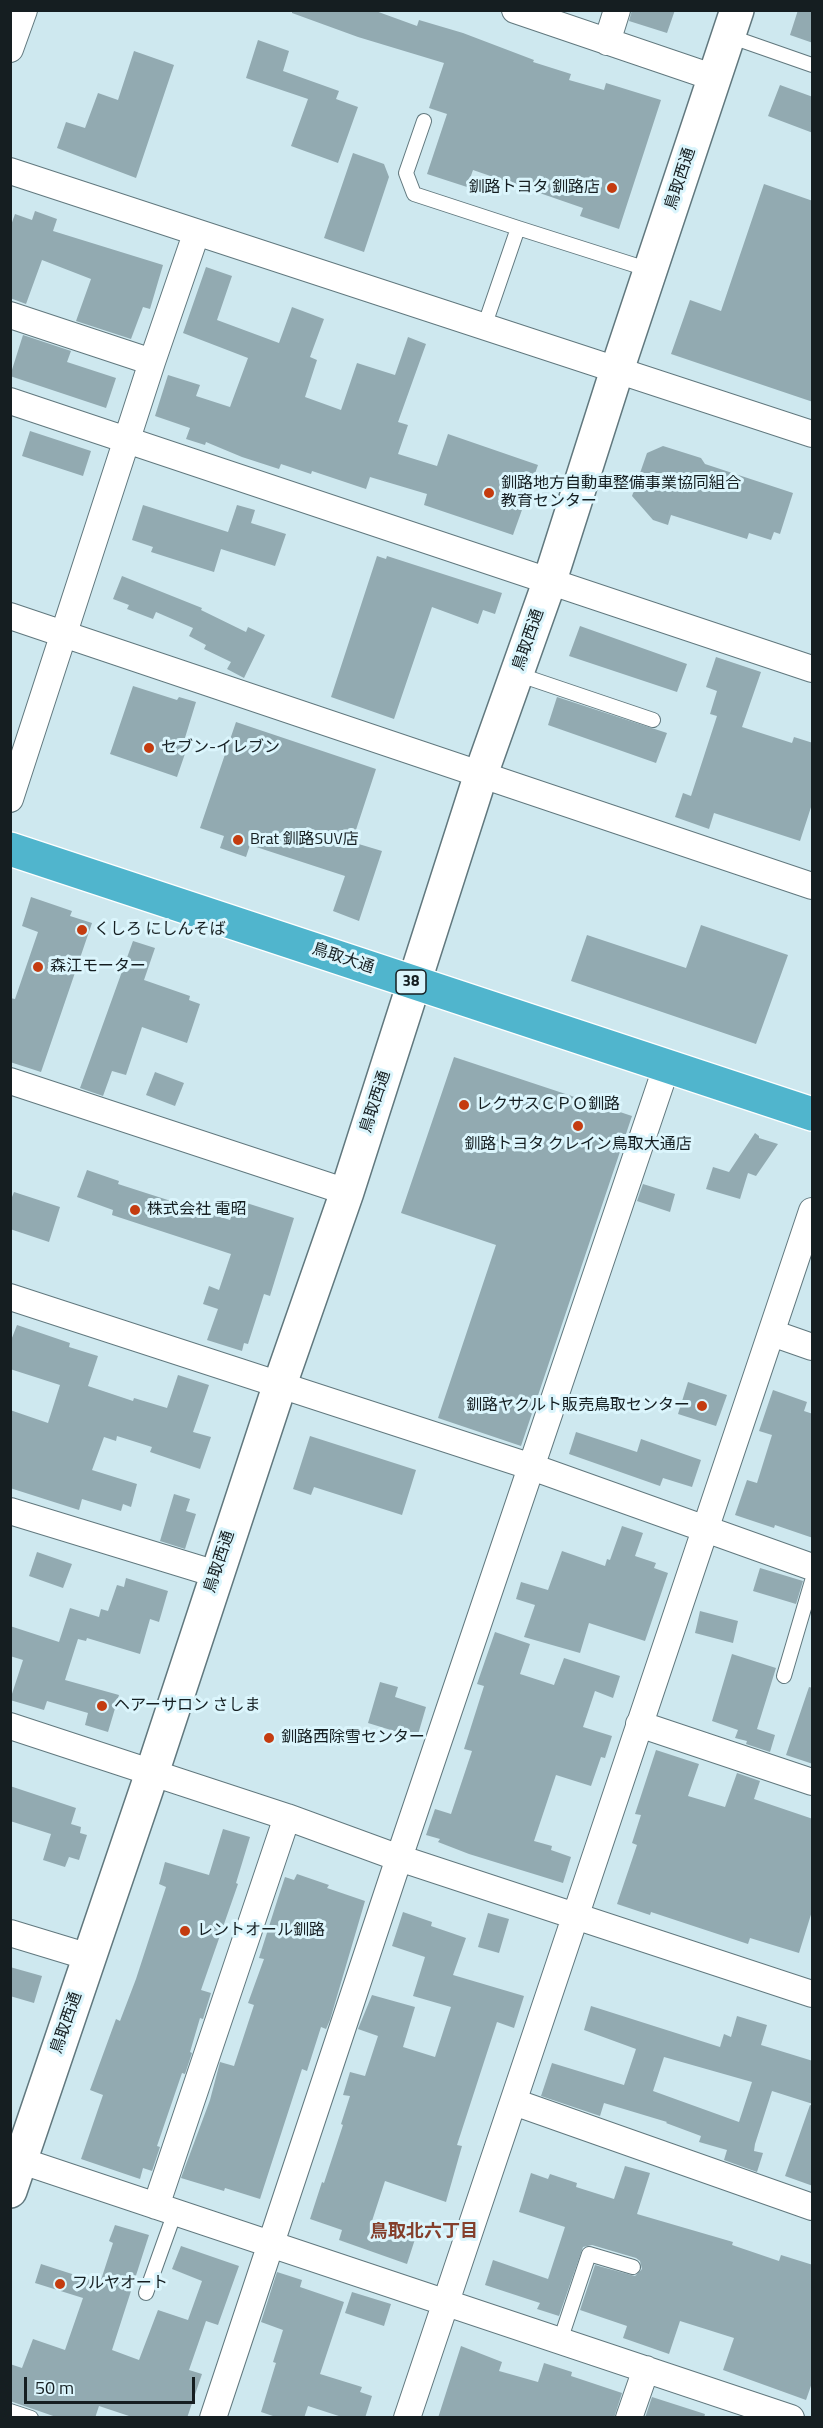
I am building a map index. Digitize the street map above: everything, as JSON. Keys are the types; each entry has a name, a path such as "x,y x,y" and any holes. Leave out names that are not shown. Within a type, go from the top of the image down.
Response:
{"highway":[{"name":"鳥取大通","path":"10,849 813,1114"}],"street":[{"path":"10,49 24,10"},
{"path":"515,10 715,78"},
{"path":"608,42 617,10"},
{"name":"鳥取西通","path":"10,2191 16,2158 89,1957 152,1773 216,1574 347,1192 481,774 550,580 617,370 733,23"},
{"path":"10,171 196,234 813,434"},
{"path":"10,799 196,234"},
{"path":"10,315 152,362"},
{"path":"10,401 813,669"},
{"path":"10,616 813,886"},
{"path":"213,2418 399,1858 667,1065"},
{"path":"10,1081 347,1192"},
{"path":"407,2418 813,1210"},
{"path":"10,1297 532,1467 813,1567"},
{"path":"772,1333 813,1347"},
{"path":"10,1510 216,1574"},
{"path":"639,1724 813,1782"},
{"path":"10,1726 287,1817 399,1858 813,1994"},
{"path":"165,2209 287,1817"},
{"path":"10,1933 89,1957"},
{"path":"514,2102 813,2207"},
{"path":"16,2158 791,2418"},
{"path":"629,2418 646,2369"}],"lane":[{"path":"733,23 813,65"},
{"path":"424,122 406,173 414,194 651,270"},
{"path":"484,327 518,228"},
{"path":"517,674 653,720"},
{"path":"784,1676 813,1581"},
{"path":"146,2293 165,2209"},
{"path":"560,2341 590,2254 633,2267"},
{"path":"10,2411 31,2418"}],"building":[{"path":"292,10 373,10 417,26 419,20 463,33 534,60 533,62 571,74 569,80 604,90 606,83 661,100 619,229 580,216 583,208 473,170 467,187 427,174 447,114 429,108 444,63 358,37 292,13"},
{"path":"632,10 675,10 667,33 629,21"},
{"path":"798,10 813,10 813,43 790,35"},
{"path":"258,40 289,51 283,71 339,91 336,99 358,107 338,163 291,146 308,99 246,78"},
{"path":"134,51 174,65 136,178 57,148 66,122 85,128 98,93 118,100"},
{"path":"780,85 813,97 813,133 768,116"},
{"path":"353,153 384,164 389,177 364,252 324,238"},
{"path":"764,184 813,201 813,402 671,354 690,300 721,311"},
{"path":"35,211 57,219 53,231 163,265 150,309 143,307 131,339 76,321 91,279 42,260 26,304 10,298 10,228 15,214 32,220"},
{"path":"206,267 232,276 217,320 279,343 292,307 324,319 310,357 317,360 305,397 341,410 357,363 395,375 408,337 426,344 398,422 408,425 398,454 437,466 448,434 538,465 513,535 424,505 427,494 370,477 366,489 312,471 311,474 281,464 279,469 206,442 205,445 186,439 190,428 155,416 168,375 200,385 196,396 230,407 248,358 183,333"},
{"path":"23,335 71,351 67,362 116,378 106,408 10,376"},
{"path":"30,431 91,451 83,476 22,456"},
{"path":"663,446 701,458 705,464 793,493 780,534 774,532 771,540 749,533 747,539 671,515 668,525 653,520 632,496 647,453"},
{"path":"143,505 228,532 237,505 255,510 251,523 286,534 275,566 221,549 214,572 151,552 153,547 132,540"},
{"path":"377,556 386,559 387,556 502,593 495,614 483,610 478,624 432,607 394,719 331,697"},
{"path":"122,576 202,608 201,610 246,632 248,627 265,635 244,678 227,669 231,662 204,649 206,645 189,636 193,628 156,612 153,619 127,609 129,605 113,599"},
{"path":"580,626 687,664 677,692 569,656"},
{"path":"716,657 761,672 742,727 792,743 794,737 813,743 813,801 800,841 714,813 709,829 675,817 683,793 691,796 717,716 710,714 717,691 706,687"},
{"path":"133,686 177,700 179,697 196,702 184,741 189,742 177,777 110,754"},
{"path":"557,697 667,733 656,763 548,725"},
{"path":"236,722 376,769 352,842 382,851 359,921 333,911 345,876 250,845 246,857 220,848 224,836 200,828"},
{"path":"31,897 72,911 70,916 92,923 41,1072 10,1062 10,998 15,999 38,932 22,926"},
{"path":"701,925 788,955 756,1044 571,981 587,935 686,968"},
{"path":"133,941 155,948 144,980 190,996 189,1000 200,1004 187,1043 142,1027 126,1075 112,1071 103,1096 80,1088"},
{"path":"454,1057 632,1116 521,1446 438,1418 496,1245 401,1213"},
{"path":"155,1072 184,1083 175,1106 146,1095"},
{"path":"755,1133 759,1138 778,1144 756,1176 748,1173 740,1199 706,1189 713,1167 729,1172"},
{"path":"87,1170 119,1181 118,1184 230,1220 237,1200 294,1218 270,1296 264,1294 248,1344 244,1343 242,1351 207,1340 218,1309 203,1304 209,1286 219,1290 231,1254 112,1215 113,1210 77,1197"},
{"path":"643,1184 675,1194 670,1212 637,1201"},
{"path":"14,1192 60,1207 49,1242 10,1229 10,1202"},
{"path":"17,1325 70,1343 69,1347 98,1356 88,1386 133,1401 134,1398 167,1408 178,1375 209,1385 193,1432 211,1437 200,1469 150,1452 152,1447 117,1436 116,1441 104,1437 92,1470 137,1484 131,1507 123,1504 121,1511 82,1499 79,1510 10,1488 10,1410 48,1423 60,1385 10,1369 10,1343"},
{"path":"688,1382 727,1395 716,1426 678,1414"},
{"path":"773,1390 807,1402 804,1411 813,1414 813,1538 735,1515 747,1480 757,1483 772,1435 759,1431"},
{"path":"576,1432 637,1452 641,1439 701,1460 692,1487 663,1478 660,1486 569,1454"},
{"path":"310,1436 416,1470 402,1515 314,1487 311,1495 293,1489"},
{"path":"174,1494 190,1499 186,1511 196,1514 185,1549 160,1541"},
{"path":"622,1526 643,1533 635,1556 656,1563 654,1568 668,1573 645,1641 589,1623 580,1653 524,1637 535,1605 516,1599 521,1582 548,1590 562,1551 605,1566 607,1559 610,1560"},
{"path":"37,1552 72,1564 63,1588 29,1576"},
{"path":"760,1568 803,1581 796,1604 753,1591"},
{"path":"126,1578 168,1591 159,1622 150,1619 140,1654 87,1638 86,1641 78,1639 65,1680 119,1695 108,1732 85,1725 88,1713 47,1701 44,1710 10,1700 23,1660 10,1656 10,1626 59,1642 70,1608 99,1617 101,1609 108,1611 117,1585 124,1587"},
{"path":"700,1611 738,1621 733,1643 695,1633"},
{"path":"495,1632 530,1644 520,1674 554,1685 564,1658 620,1676 613,1698 595,1691 583,1727 612,1736 605,1758 601,1757 591,1786 556,1775 534,1841 552,1846 551,1850 571,1857 563,1883 469,1854 438,1842 440,1839 426,1835 435,1809 451,1814 472,1751 464,1749 484,1686 477,1684"},
{"path":"732,1654 776,1668 757,1729 775,1735 770,1752 735,1738 738,1730 712,1721"},
{"path":"380,1682 398,1687 395,1697 426,1707 417,1738 368,1723"},
{"path":"809,1687 813,1688 813,1764 786,1755"},
{"path":"656,1750 699,1764 688,1796 725,1807 737,1773 760,1781 754,1799 813,1819 813,1908 799,1953 750,1938 748,1944 651,1912 650,1915 617,1904 637,1845 632,1843 641,1815 635,1814"},
{"path":"10,1786 76,1808 71,1824 81,1827 80,1833 87,1835 79,1860 69,1857 65,1867 43,1860 51,1834 10,1821"},
{"path":"223,1829 250,1837 236,1883 238,1884 201,1990 211,1993 203,2019 200,2018 185,2074 182,2073 157,2146 160,2147 152,2171 143,2168 140,2179 81,2159 103,2095 90,2090 116,2019 120,2021 136,1979 166,1887 159,1884 165,1862 209,1875"},
{"path":"297,1874 329,1885 327,1888 365,1901 330,2020 326,2029 321,2027 307,2071 302,2069 260,2199 181,2178 210,2100 220,2062 234,2066 254,2005 248,2003 264,1959 259,1958 285,1877 294,1880"},
{"path":"403,1912 432,1922 431,1926 466,1938 453,1975 524,1996 514,2028 497,2022 457,2145 462,2146 446,2202 385,2181 372,2221 416,2236 407,2264 339,2240 342,2230 310,2219 343,2125 341,2124 350,2096 343,2095 350,2072 365,2076 378,2036 358,2029 372,1995 415,2007 403,2047 435,2057 451,2007 413,1996 425,1957 392,1946"},
{"path":"488,1913 509,1919 499,1953 478,1947"},
{"path":"10,1967 42,1976 34,2003 10,1996"},
{"path":"591,2006 720,2047 724,2034 731,2037 737,2016 767,2025 761,2045 813,2061 813,2104 772,2091 755,2144 754,2151 763,2153 757,2172 724,2160 727,2150 699,2142 701,2136 667,2122 604,2103 600,2116 541,2096 552,2063 624,2085 636,2049 584,2030","holes":["664,2057 752,2082 739,2122 653,2091"]},
{"path":"810,2105 813,2106 813,2186 785,2176"},
{"path":"625,2166 650,2173 637,2214 733,2242 732,2245 779,2261 781,2255 813,2265 813,2380 806,2400 723,2370 734,2338 680,2321 669,2354 623,2338 627,2326 580,2310 595,2265 635,2276 642,2269 640,2261 636,2258 592,2245 583,2247 559,2316 537,2309 540,2303 485,2285 493,2260 548,2279 565,2227 519,2212 531,2173 548,2179 550,2174 577,2183 576,2187 614,2199"},
{"path":"115,2225 149,2235 112,2350 139,2360 158,2310 188,2320 202,2281 172,2269 181,2246 239,2266 218,2325 206,2321 189,2370 202,2374 187,2418 135,2418 99,2406 95,2418 59,2418 10,2401 10,2364 22,2368 33,2339 65,2350 83,2298 35,2283 41,2264 100,2283 113,2243 109,2241"},
{"path":"277,2272 302,2280 300,2287 344,2302 320,2374 362,2387 360,2392 372,2396 365,2418 345,2418 308,2406 304,2418 279,2418 261,2412 283,2330 261,2322"},
{"path":"352,2292 391,2304 384,2326 345,2313"},
{"path":"461,2346 502,2362 499,2371 538,2382 544,2363 572,2372 571,2376 622,2393 614,2418 438,2418"},
{"path":"652,2397 705,2414 704,2418 645,2418"}],"place":[{"name":"釧路トヨタ 釧路店","path":"612,188"},
{"name":"釧路地方自動車整備事業協同組合 教育センター","path":"489,493"},
{"name":"セブン-イレブン","path":"149,748"},
{"name":"Brat 釧路SUV店","path":"238,840"},
{"name":"くしろ にしんそば","path":"82,930"},
{"name":"森江モーター","path":"38,967"},
{"name":"レクサスＣＰＯ釧路","path":"464,1105"},
{"name":"釧路トヨタ クレイン鳥取大通店","path":"578,1126"},
{"name":"株式会社 電昭","path":"135,1210"},
{"name":"釧路ヤクルト販売鳥取センター","path":"702,1406"},
{"name":"ヘアーサロン さしま","path":"102,1706"},
{"name":"釧路西除雪センター","path":"269,1738"},
{"name":"レントオール釧路","path":"185,1931"},
{"name":"フルヤオート","path":"60,2284"}],"district":[{"name":"鳥取北六丁目","path":"424,2233"}]}
